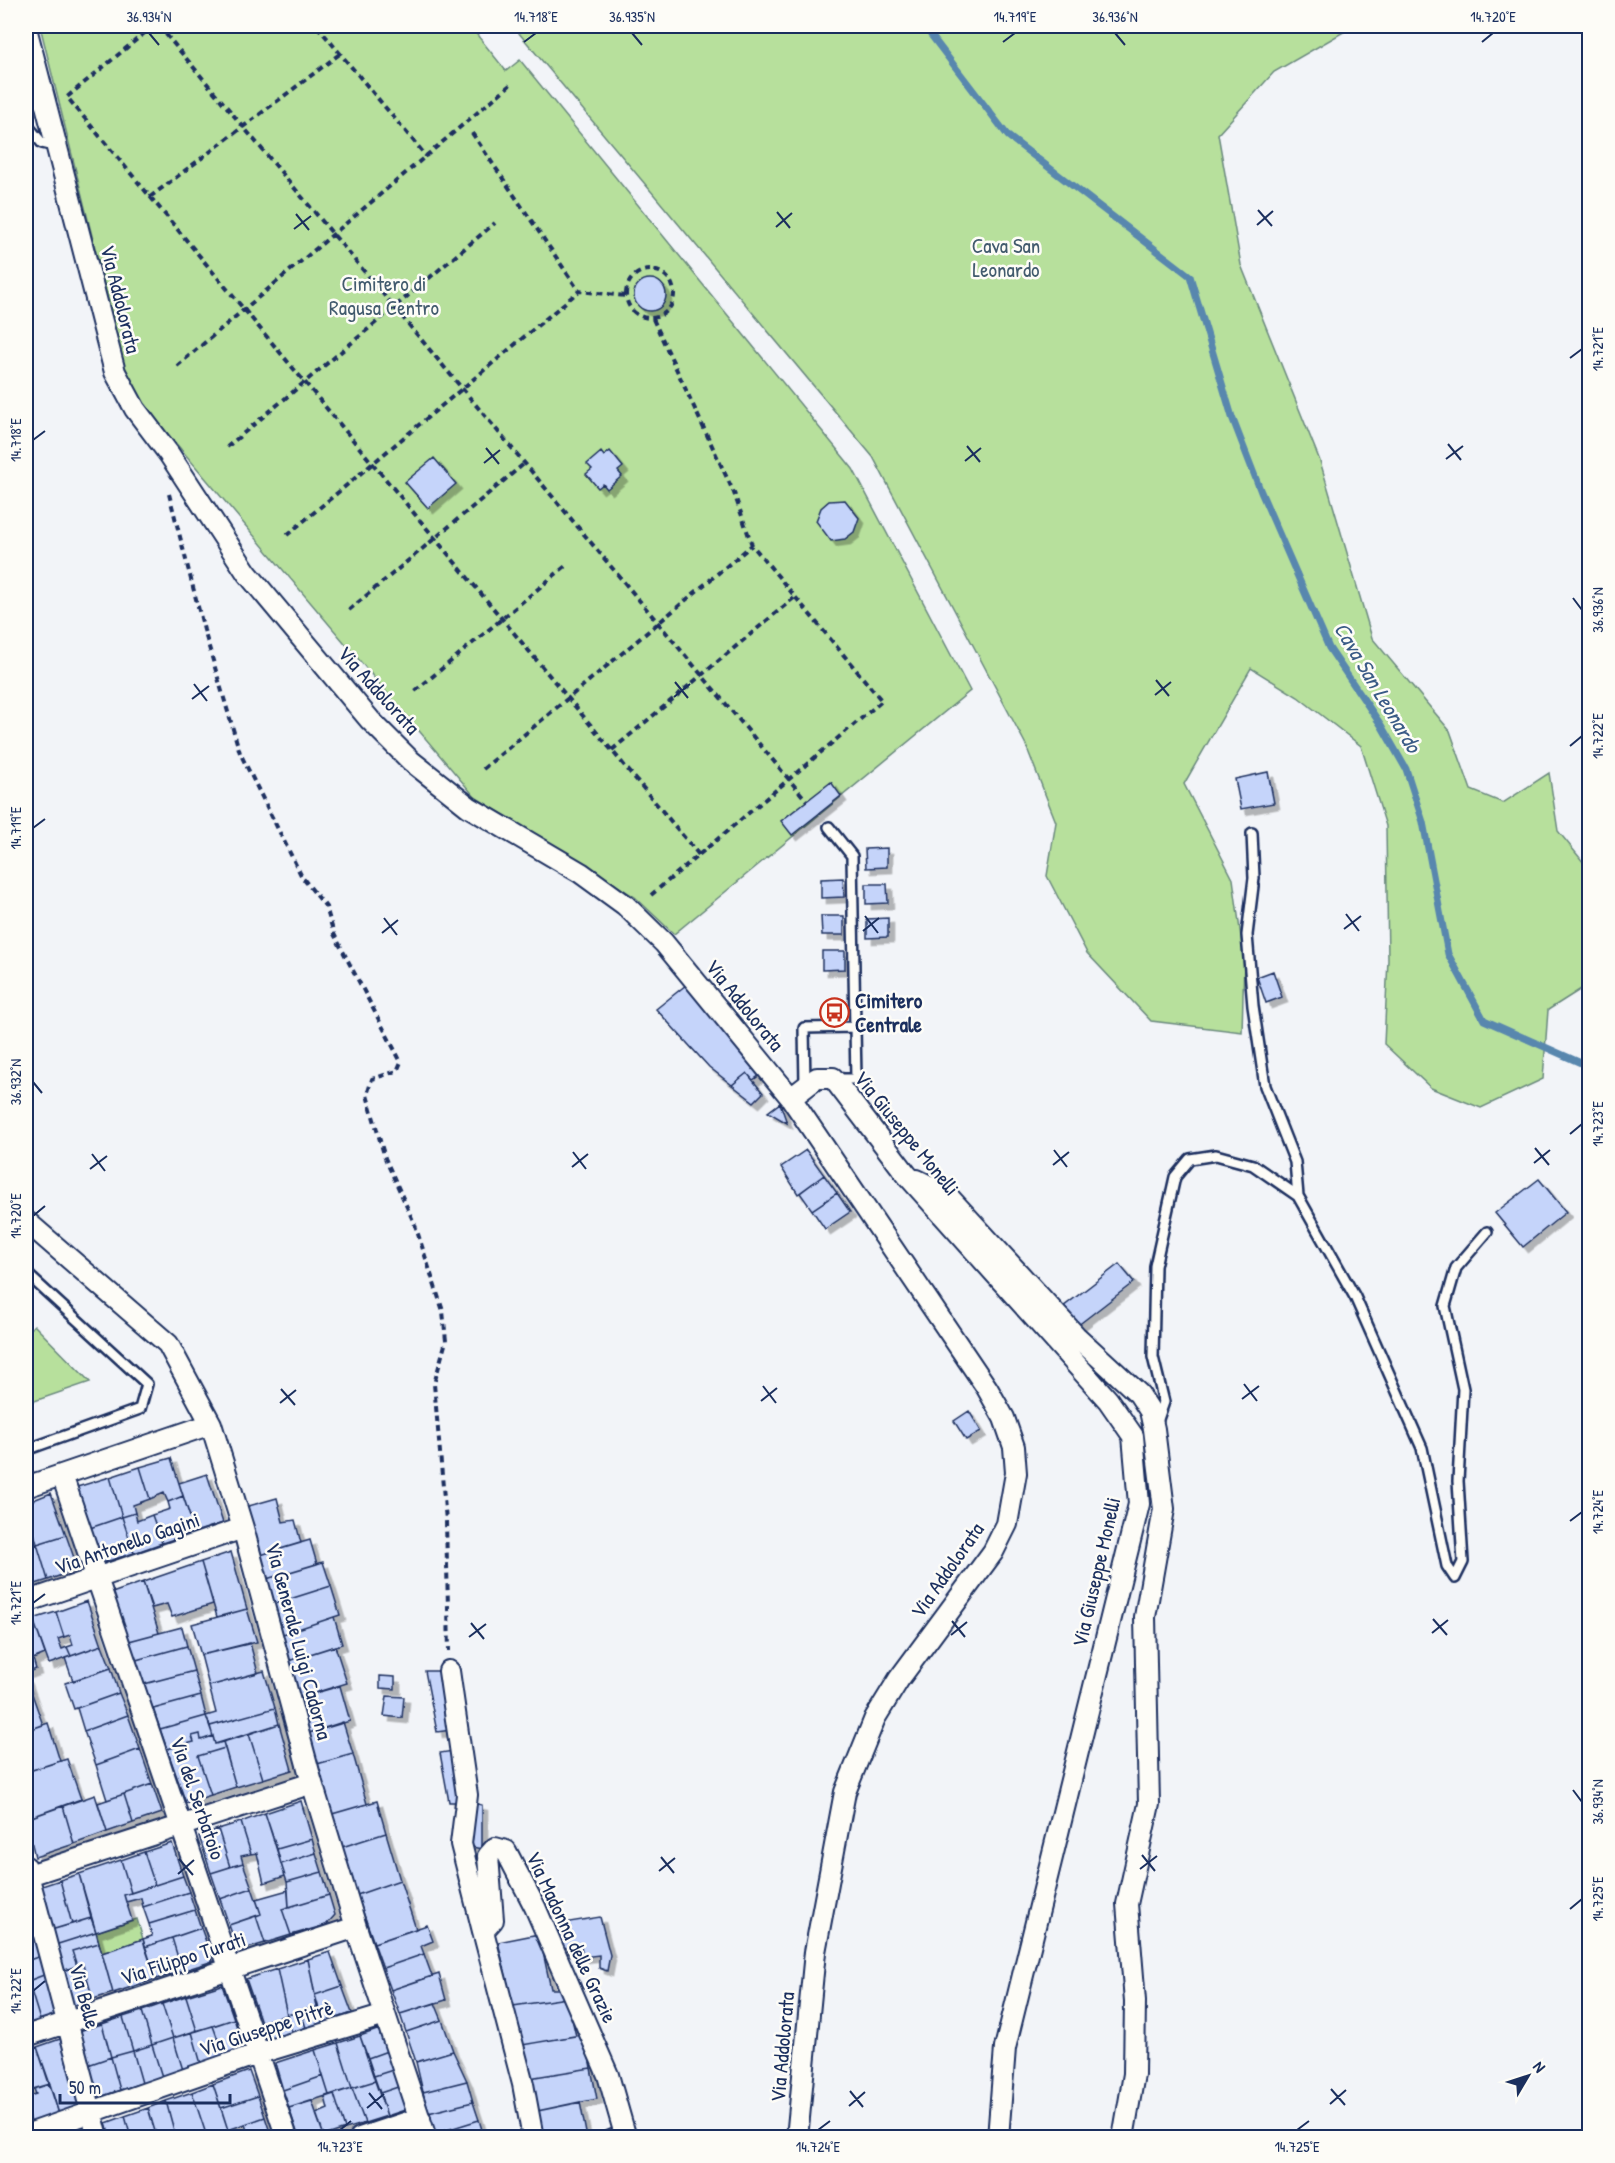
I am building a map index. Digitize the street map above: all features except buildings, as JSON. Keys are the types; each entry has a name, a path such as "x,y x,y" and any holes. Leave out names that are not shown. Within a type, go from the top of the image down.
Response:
{"street":[{"name":"Via Addolorata","path":"26,28 115,372 135,409 169,454 247,573 370,720 411,760 469,807 581,873 626,905 664,943 798,1092 1004,1418 1014,1447 1016,1473 1007,1524 993,1552 899,1679 874,1718 845,1791 815,1952 797,2138"},
{"path":"798,1092 822,1077 833,1078"},
{"name":"Via Giuseppe Monelli","path":"833,1078 907,1175 1108,1400 1132,1436 1138,1469 1139,1504 1005,2048 998,2138"},
{"path":"907,1175 946,1194 1076,1336 1139,1394 1150,1411 1164,1509 1144,1617 1149,1804 1127,1905 1135,2012 1134,2074 1122,2138"},
{"name":"Via Generale Luigi Cadorna","path":"26,1221 168,1344 211,1424 243,1528 312,1783 356,1927 426,2138"},
{"path":"26,1488 211,1424"},
{"name":"Via del Serbatoio","path":"62,1475 287,2138"},
{"name":"Via Antonello Gagini","path":"26,1602 243,1528"},
{"path":"449,1671 467,1796 461,1844 523,2084 533,2138"},
{"path":"26,1873 312,1783"},
{"name":"Via Madonna delle Grazie","path":"483,1931 493,1920 488,1856 490,1850 500,1847 506,1851 535,1907 608,2075 626,2138"},
{"name":"Via Belle","path":"26,1873 98,2138"},
{"name":"Via Filippo Turati","path":"26,2036 356,1927"},
{"name":"Via Giuseppe Pitrè","path":"26,2135 260,2053 385,2015"},
{"path":"360,2138 420,2118"}],"lane":[{"path":"26,124 42,143 58,146"},
{"path":"829,827 852,856 856,1079 833,1078"},
{"path":"1252,833 1254,878 1247,934 1253,1006 1265,1086 1295,1162 1298,1196 1355,1297 1422,1448 1447,1566 1455,1578 1463,1562 1458,1481 1463,1389 1445,1306 1456,1268 1487,1232"},
{"path":"798,1092 804,1028 855,1027"},
{"path":"1154,1429 1164,1402 1153,1357 1155,1266 1175,1177 1190,1159 1216,1155 1253,1166 1298,1196"},
{"path":"26,1273 147,1384 140,1409 26,1450"}],"path":[{"path":"153,26 67,97 699,855"},
{"path":"159,26 807,801"},
{"path":"317,26 427,157"},
{"path":"150,197 341,53"},
{"path":"177,366 510,85"},
{"path":"471,133 579,291"},
{"path":"227,447 495,224"},
{"path":"649,270 665,275 674,289 672,305 661,316 653,319 638,316 632,311 626,296 626,288 635,275 649,270"},
{"path":"287,535 579,291 626,296"},
{"path":"651,895 882,701 752,545 734,494 653,319"},
{"path":"349,610 525,463"},
{"path":"168,492 204,630 240,753 302,878 326,907 334,933 401,1062 397,1071 372,1078 367,1095 385,1158 415,1225 443,1311 446,1341 434,1384 446,1521 449,1671"},
{"path":"483,769 752,545"},
{"path":"415,692 567,564"},
{"path":"612,750 795,597"}],"green space":[{"name":"Cimitero di Ragusa Centro","path":"40,26 470,26 506,71 520,60 853,469 970,691 674,934 635,897 475,797 130,389"},
{"name":"Cava San Leonardo","path":"513,26 1354,26 1274,72 1218,134 1241,265 1320,461 1372,638 1450,731 1471,790 1503,803 1549,773 1558,831 1589,869 1589,984 1548,1010 1543,1079 1481,1108 1431,1088 1384,1044 1388,960 1386,826 1361,746 1298,697 1251,668 1184,784 1233,879 1244,959 1242,1032 1151,1021 1087,953 1047,876 1056,822 1025,743 873,457"},
{"path":"34,1325 90,1382 26,1404 26,1333"},
{"path":"137,1919 143,1939 102,1953 96,1932"}],"waterway":[{"name":"Cava San Leonardo","path":"924,26 1008,136 1190,276 1232,417 1261,492 1329,648 1381,725 1406,769 1423,822 1448,954 1484,1020 1590,1067"}],"place":[{"name":"Cimitero Centrale","path":"834,1012"}]}
